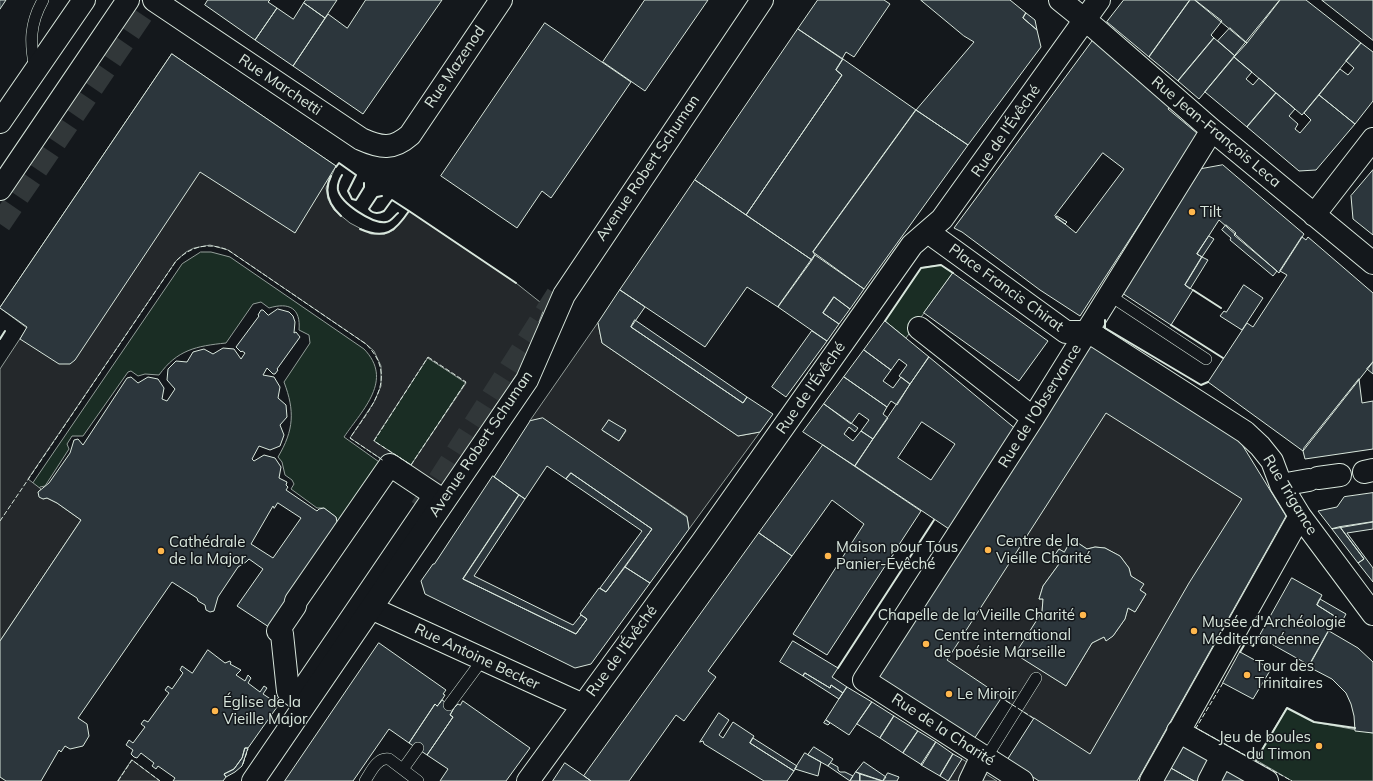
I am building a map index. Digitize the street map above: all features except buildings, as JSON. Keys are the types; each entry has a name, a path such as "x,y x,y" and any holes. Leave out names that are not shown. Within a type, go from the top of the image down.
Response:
{"street":[{"path":"0,122 84,0"},
{"path":"0,189 128,0"},
{"name":"Rue Marchetti","path":"154,0 361,139 378,146 394,146 401,143 410,134"},
{"name":"Rue Mazenod","path":"410,134 501,0"},
{"name":"Avenue Robert Schuman","path":"253,781 527,380 567,290 762,0"},
{"name":"Rue Jean-François Leca","path":"1060,0 1212,130 1373,263"},
{"name":"Rue de l'Évêché","path":"528,781 702,542 912,245 942,219 1099,0"},
{"name":"Rue de l'Observance","path":"864,680 1033,418 1212,130"},
{"path":"1314,215 1373,139"},
{"name":"Place Francis Chirat","path":"928,232 1066,332 1087,332"},
{"path":"920,328 1033,418"},
{"name":"Rue Trigance","path":"1087,332 1246,432 1272,461 1281,485 1300,516 1373,614"},
{"path":"390,465 435,495 297,698 288,692 282,634 278,631 295,606 296,601 390,465"},
{"path":"1281,485 1340,475"},
{"path":"1151,781 1300,516"},
{"name":"Rue Antoine Becker","path":"371,608 583,705"},
{"name":"Rue de la Charité","path":"864,680 1022,781"},
{"path":"1178,731 1267,781"},
{"path":"1208,781 1222,756"},
{"path":"970,781 984,757"}],"lane":[{"path":"35,70 31,50 31,32 34,19 43,0"},
{"path":"1109,295 1206,359"},
{"path":"449,705 483,659"},
{"path":"984,757 1036,678"},
{"path":"403,769 418,748"},
{"path":"365,781 379,760 384,758 389,759 418,781"}],"green space":[{"path":"201,252 211,252 230,257 364,349 373,361 376,372 376,383 367,405 344,437 382,464 337,522 336,517 324,508 317,508 291,489 294,484 292,480 285,475 282,462 278,457 287,438 291,420 290,402 284,382 310,343 309,335 299,330 298,316 292,308 276,306 269,308 261,302 253,304 226,343 205,346 188,351 173,360 159,375 145,374 138,376 131,371 128,372 83,436 72,436 67,444 69,449 45,486 40,487 0,531 182,264"},
{"path":"941,265 953,273 906,338 885,321 921,268"},
{"path":"428,358 466,382 411,465 374,441"},
{"name":"Jeu de boules du Timon","path":"1287,708 1314,722 1373,733 1373,781 1292,781 1256,760"}],"shaded area":[{"path":"172,54 336,166 326,188 328,199 334,210 350,223 371,234 384,234 394,230 409,211 516,283 545,306 528,351 517,374 435,495 350,438 374,402 381,386 381,366 374,351 366,344 228,250 210,245 194,248 186,252 176,261 28,479 41,489 38,492 43,499 47,498 57,503 81,520 0,641 0,369 27,328 0,308","holes":["428,358 466,383 411,465 374,441"]},
{"path":"598,323 602,343 738,436 760,432 689,529 687,516 543,419 530,421","holes":["609,420 626,431 619,441 603,431"]},
{"path":"1106,412 1244,499 1091,756 945,661","holes":["1072,539 1087,549 1095,547 1105,548 1120,556 1129,568 1131,576 1143,584 1140,590 1146,594 1135,612 1128,608 1125,619 1113,636 1106,640 1104,637 1092,643 1066,686 1016,654 1042,612 1043,599 1039,599 1043,586 1059,564 1052,559 1059,549 1064,552"]},
{"path":"962,759 997,781 949,781"},
{"path":"132,760 160,781 118,781"}],"tunnel":[{"path":"0,224 152,0"},
{"path":"421,508 558,293"}],"fence":[{"path":"0,521 176,261 188,252 200,247 214,246 228,250 366,344 376,357 381,369 381,381 373,404 350,438 384,461"},
{"path":"428,357 466,382 411,465 374,441 428,357"},
{"path":"1223,683 1196,728 1292,781"},
{"path":"1000,697 1035,719"},
{"path":"243,764 248,749"},
{"path":"118,781 132,760 160,781"}],"wall":[{"path":"336,167 339,163 356,175 348,191 352,199 356,200 364,187 364,183"},
{"path":"342,175 338,182 338,190 340,195 358,212 380,222 388,222 398,213"},
{"path":"331,176 327,193 328,198 330,203 341,216"},
{"path":"382,196 377,197 369,209 372,212 378,213 384,211 392,200 409,211"},
{"path":"360,229 376,234 389,232 399,224 409,211 516,283"},
{"path":"885,321 921,268 941,265 953,273"},
{"path":"1193,290 1221,308"},
{"path":"1105,320 1105,328 1201,385 1208,382"},
{"path":"1171,325 1223,358"},
{"path":"0,339 5,331"},
{"path":"838,668 934,520"},
{"path":"1240,652 1246,642 1253,646 1259,637"},
{"path":"1256,760 1287,708 1314,722 1355,728"}],"place":[{"name":"Tilt","path":"1192,212"},
{"name":"Centre de la Vieille Charité","path":"988,550"},
{"name":"Cathédrale de la Major","path":"161,551"},
{"name":"Maison pour Tous Panier-Évêché","path":"828,556"},
{"name":"Chapelle de la Vieille Charité","path":"1083,615"},
{"name":"Musée d'Archéologie Méditerranéenne","path":"1194,631"},
{"name":"Centre international de poésie Marseille","path":"926,644"},
{"name":"Tour des Trinitaires","path":"1247,675"},
{"name":"Le Miroir","path":"949,694"},
{"name":"Église de la Vieille Major","path":"215,711"},
{"name":"Jeu de boules du Timon","path":"1319,746"}]}
